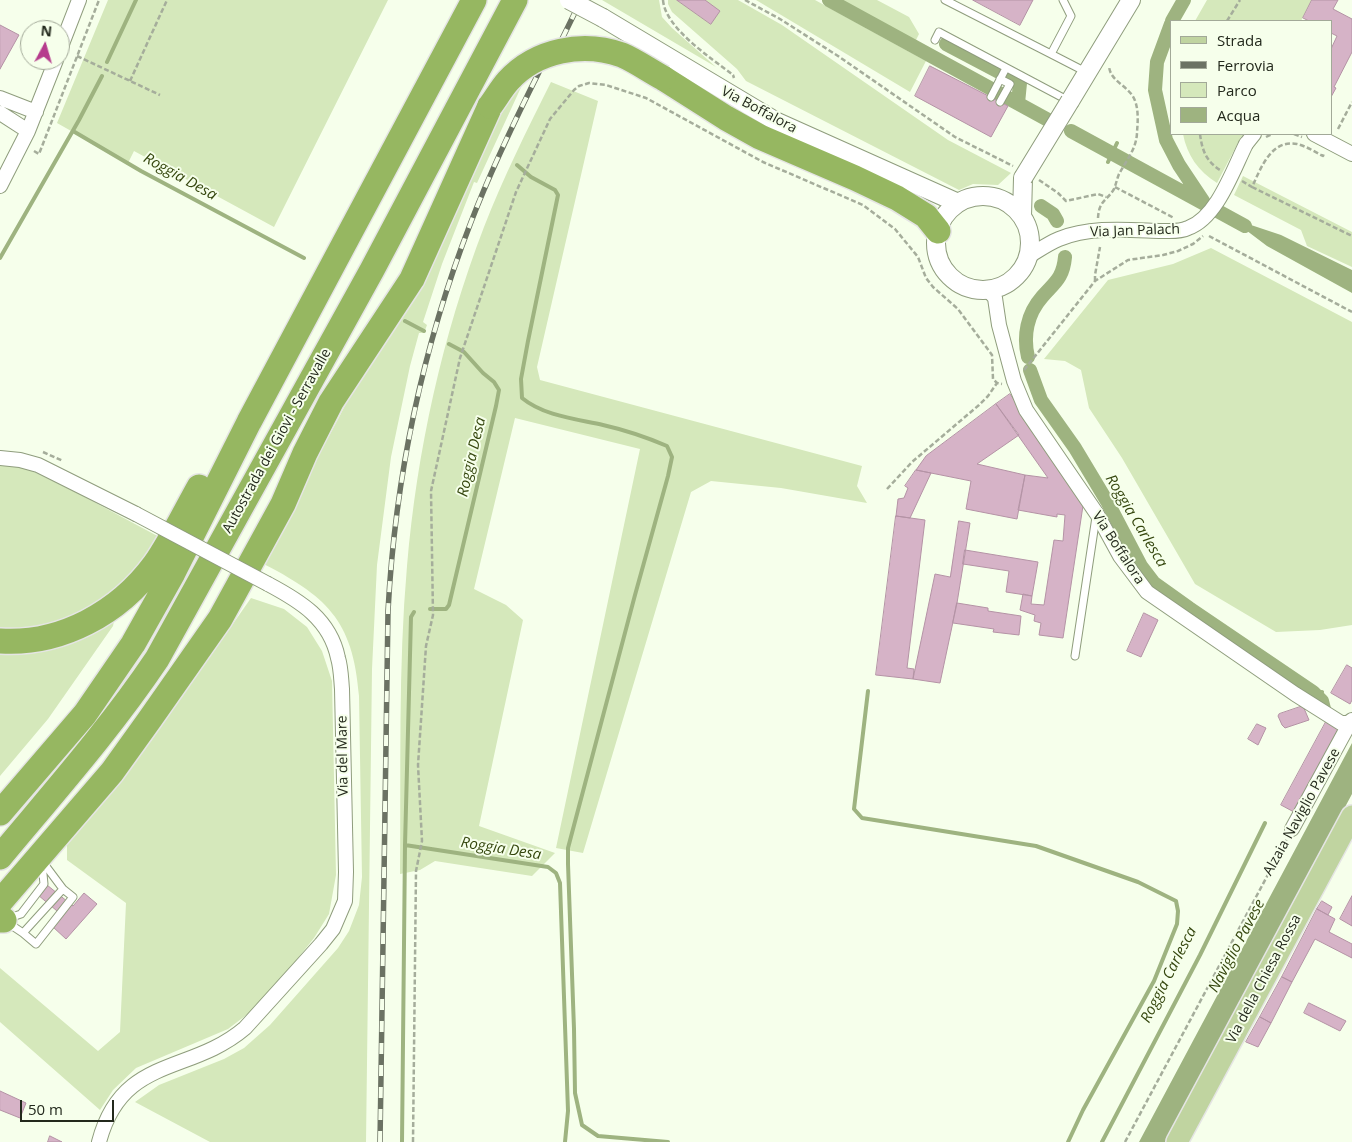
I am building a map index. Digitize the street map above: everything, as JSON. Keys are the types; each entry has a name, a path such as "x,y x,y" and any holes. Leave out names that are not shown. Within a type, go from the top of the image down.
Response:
{"highway":[{"path":"436,70 454,0"},
{"path":"0,813 85,714 132,644 174,572 249,422 474,0"},
{"name":"Autostrada dei Giovi - Serravalle","path":"0,857 106,730 134,694 157,659 372,270 515,0"},
{"path":"7,919 68,823 112,772 220,619 283,504 331,402 412,279 490,106 508,81 529,63 568,49 598,49 623,56 760,137 897,198 926,216 938,230"},
{"path":"305,454 372,270"},
{"path":"0,641 25,642 58,635 78,627 103,613 134,588 155,563 209,469 249,422"},
{"path":"44,870 49,855 68,823"}],"main road":[{"name":"Via della Chiesa Rossa","path":"1177,1142 1352,816"}],"street":[{"path":"70,53 79,0"},
{"name":"Via Boffalora","path":"570,0 777,122 958,203"},
{"path":"993,197 1008,190 1026,175 1131,0"},
{"path":"0,186 28,131 52,70"},
{"path":"0,98 36,112"},
{"path":"0,112 28,131"},
{"path":"1316,135 1352,154"},
{"name":"Via Jan Palach","path":"1029,256 1060,238 1083,232 1182,230 1196,225 1207,217 1216,203 1250,139"},
{"path":"1022,216 1026,175"},
{"path":"974,197 993,197 1008,203 1022,216 1030,236 1029,256 1020,272 1012,280 1002,286 988,290 968,287 957,282 948,274 942,265 936,242 938,230 945,215 958,203 974,197"},
{"name":"Via Boffalora","path":"988,290 995,298 999,325 1014,381 1026,410 1097,514 1120,556 1146,592 1295,694 1341,722 1350,722"},
{"name":"Via del Mare","path":"0,458 20,460 38,465 136,514 297,600 320,621 331,637 339,660 342,698 346,872 345,900 338,920 321,944 236,1036 218,1046 137,1081 123,1093 102,1130 99,1142"},
{"name":"Alzaia Naviglio Pavese","path":"1292,829 1350,722"}],"lane":[{"path":"945,0 1086,73"},
{"path":"1051,54 1071,16 1063,0"},
{"path":"935,40 940,32 1070,101"},
{"path":"991,97 1006,68"},
{"path":"1000,79 1010,84 1000,102"},
{"path":"1075,656 1097,514"},
{"path":"7,919 36,944 73,897 44,870"},
{"path":"7,919 21,914 44,884 44,870"},
{"path":"7,919 63,889"}],"path":[{"path":"99,0 70,53 160,95"},
{"path":"130,81 167,0"},
{"path":"663,0 664,9 669,18 689,40 732,75 738,88 741,102"},
{"path":"745,0 780,19 838,56 955,137 1058,193 1066,201 1098,194 1106,197"},
{"path":"1228,20 1240,0"},
{"path":"1098,218 1100,205 1115,187 1137,135 1137,106 1132,94 1111,76 1110,61"},
{"path":"34,151 39,154 65,70"},
{"path":"413,1142 416,871 422,843 418,765 426,646 433,615 431,491 461,356 516,192 550,119 579,86 589,83 606,85 646,98 763,162 863,205 895,228 918,256 926,278 958,309 992,356 993,379 997,383 1002,384 1014,381 1096,281 1128,260 1163,255 1193,244 1203,236"},
{"path":"1338,129 1352,102"},
{"path":"1200,135 1204,154 1208,161 1224,172"},
{"path":"1252,187 1266,159 1278,147 1285,144 1297,144 1323,156 1326,149"},
{"path":"1242,181 1352,236"},
{"path":"1115,187 1180,221"},
{"path":"1209,236 1352,312"},
{"path":"1096,281 1095,275 1100,247"},
{"path":"887,488 912,462 979,405 997,383"},
{"name":"Alzaia Naviglio Pavese","path":"1125,1142 1292,829"}],"green space":[{"path":"108,0 388,0 274,227 134,151 128,163 57,123"},
{"path":"602,0 659,0 662,17 716,67"},
{"path":"668,0 738,0 782,25 948,140 1011,173 998,185 973,184 959,190 746,81 737,69 672,12"},
{"path":"756,0 815,0 926,61 910,92"},
{"path":"837,0 877,0 909,17 919,34 915,42"},
{"path":"1207,0 1312,0 1302,20 1196,20"},
{"path":"551,82 598,101 537,367 540,380 862,466 857,486 867,503 781,488 711,481 691,492 583,853 556,848 640,449 515,418 474,589 506,605 523,620 479,826 555,853 532,876 435,861 420,870 400,874 400,720 404,604 411,523 425,437 444,352 469,268 499,190"},
{"path":"523,83 477,183 474,182 442,264 423,322 427,325 424,333 419,333 410,366 391,457 377,565 372,669 366,1142 210,1142 135,1102 159,1085 224,1059 244,1048 270,1025 338,948 349,931 359,905 362,877 359,696 356,670 350,647 332,613 319,599 283,574 260,562 337,421 499,107"},
{"path":"1183,135 1244,135 1217,183 1194,162"},
{"path":"1243,176 1352,232 1352,267 1307,246 1301,230 1234,195"},
{"path":"1211,248 1352,322 1352,625 1320,630 1276,632 1195,584 1122,458 1089,408 1081,370 1065,361 1044,359 1108,280 1173,264"},
{"path":"0,465 26,468 163,539 140,569 86,616 0,634"},
{"path":"251,598 284,609 307,627 322,651 332,681 336,875 329,914 314,938 262,1003 228,1029 136,1068 113,1090 100,1110 0,1022 0,968 98,1051 120,1032 126,903 67,860 67,843 76,824 109,785 151,741"},
{"path":"114,621 113,626 48,719 0,776 0,651"}],"water":[{"path":"1230,218 1281,235 1352,270 1352,293 1267,246"},
{"path":"1352,743 1352,794 1166,1142 1139,1142"}],"building":[{"path":"677,0 705,0 720,11 711,24"},
{"path":"973,0 1033,0 1020,25"},
{"path":"1312,0 1338,0 1333,9 1352,19 1352,52 1334,87 1336,88 1332,95 1332,47 1337,36 1332,34 1332,20 1307,20 1303,18"},
{"path":"0,25 19,35 0,69"},
{"path":"930,66 1008,106 991,137 915,96"},
{"path":"1010,394 1084,499 1063,638 1039,635 1041,623 1034,621 1035,615 1020,610 1023,594 1032,596 1031,604 1044,605 1054,540 1063,541 1065,515 1057,514 1057,517 1018,510 1025,475 1048,478 996,404"},
{"path":"996,404 1019,435 977,464 1025,475 1017,519 966,509 971,481 916,470 926,456"},
{"path":"916,470 931,473 910,518 896,516 898,499 904,498 908,488 905,486"},
{"path":"896,516 925,520 907,668 914,669 913,679 876,675"},
{"path":"959,521 970,523 957,603 940,683 913,679 935,574 950,577"},
{"path":"965,550 1038,562 1032,596 1006,592 1009,571 963,564"},
{"path":"957,603 988,608 988,611 1021,616 1019,635 993,632 994,629 953,623"},
{"path":"1144,613 1158,620 1141,657 1127,651"},
{"path":"1347,665 1352,668 1352,700 1350,704 1331,693"},
{"path":"1303,706 1309,720 1285,728 1278,716 1279,714"},
{"path":"1327,720 1340,726 1294,812 1281,805"},
{"path":"1257,724 1266,728 1258,745 1248,739"},
{"path":"47,885 73,906 84,893 97,904 66,939 53,927 63,916 38,895"},
{"path":"1352,896 1352,926 1340,919"},
{"path":"1322,901 1332,907 1328,915 1317,909"},
{"path":"1317,909 1335,919 1329,932 1352,944 1352,958 1315,939 1292,982 1282,977"},
{"path":"1282,977 1292,982 1271,1023 1260,1017"},
{"path":"1309,1003 1346,1021 1340,1031 1304,1013"},
{"path":"1260,1017 1271,1023 1258,1047 1246,1042"},
{"path":"0,1091 26,1103 20,1118 0,1110"},
{"path":"50,1136 62,1142 48,1142"}],"waterway":[{"name":"Roggia Desa","path":"107,62 136,0"},
{"path":"829,0 1050,121"},
{"path":"1173,20 1184,0"},
{"path":"1170,27 1157,62 1155,90 1166,140 1179,165 1203,201"},
{"path":"946,44 1020,83 1018,103"},
{"name":"Roggia Desa","path":"0,258 102,76"},
{"name":"Roggia Desa","path":"73,131 141,171 304,258"},
{"path":"1071,131 1245,226"},
{"path":"1108,162 1117,143"},
{"path":"517,165 531,177 555,190 558,195 521,379 522,398 550,413 619,429 667,446 672,457 568,848 575,1093 582,1125 598,1136 668,1142"},
{"name":"Roggia Carlesca","path":"1041,206 1053,214 1057,221"},
{"name":"Roggia Carlesca","path":"1028,357 1026,333 1030,318 1037,304 1060,276 1065,257"},
{"name":"Roggia Desa","path":"405,321 424,331"},
{"name":"Roggia Desa","path":"430,609 446,609 449,605 499,390 494,382 464,352 449,344"},
{"name":"Roggia Carlesca","path":"1030,370 1041,400 1075,448 1108,503 1141,566 1154,583 1313,692 1322,701 1324,709"},
{"path":"402,1142 405,845 411,617 414,612"},
{"path":"868,691 854,809 862,818 1036,846 1138,882 1176,901 1178,911 1177,924 1154,981 1083,1110 1068,1142"},
{"name":"Roggia Carlesca","path":"1319,697 1322,692"},
{"name":"Roggia Carlesca","path":"1102,1142 1200,955 1265,823"},
{"name":"Roggia Desa","path":"405,845 548,867 556,873 560,883 568,1111 565,1142"}],"railway":[{"path":"562,39 581,0"},
{"path":"380,1142 388,611 397,512 414,413 425,365 454,269 487,183 512,126 540,70"}],"water label":[{"name":"Naviglio Pavese","path":"1237,946"}]}
